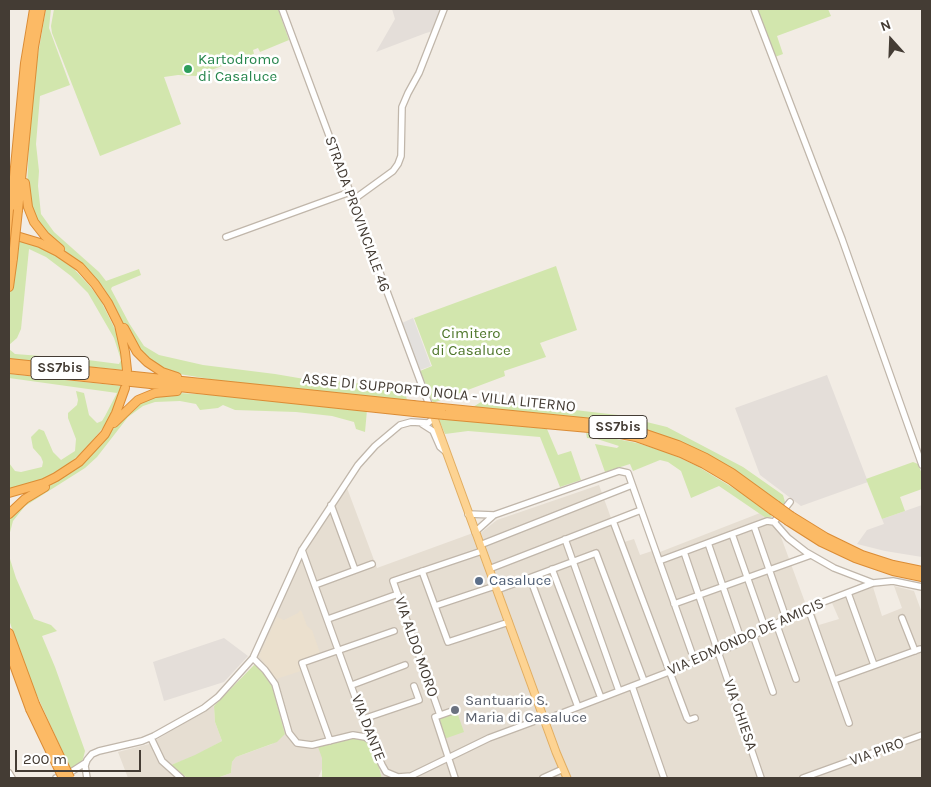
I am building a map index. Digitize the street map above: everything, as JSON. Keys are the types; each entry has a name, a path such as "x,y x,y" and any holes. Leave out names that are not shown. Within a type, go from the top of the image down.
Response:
{"highway":[{"path":"9,186 18,136 34,9"},
{"path":"9,229 15,210 23,156 34,47 41,9"},
{"path":"9,287 13,258 18,136"},
{"path":"23,156 26,163 25,191 28,207 34,222 45,236 69,256 95,284 137,352 147,362 162,372 188,378 196,382"},
{"path":"9,236 40,243 74,263"},
{"path":"111,308 122,335 127,370"},
{"name":"ASSE DI SUPPORTO NOLA - VILLA LITERNO","path":"9,362 413,408"},
{"name":"ASSE DI SUPPORTO NOLA - VILLA LITERNO","path":"9,369 206,390 444,411 589,428 636,437 681,453 704,464 790,518 850,549 892,564 922,571"},
{"path":"105,434 116,413 125,388"},
{"path":"9,514 21,501 49,484 78,462 133,404 147,396 168,391 193,392 206,390"},
{"path":"9,493 30,488 56,477"},
{"name":"ASSE DI SUPPORTO NOLA - VILLA LITERNO","path":"790,518 809,535 850,556 893,571 922,577"},
{"path":"9,633 32,706 70,775"},
{"path":"9,651 64,778"}],"main road":[{"path":"434,418 567,778"}],"street":[{"name":"STRADA PROVINCIALE 46","path":"282,9 434,418"},
{"path":"353,200 393,171 398,164 401,156 402,107 419,73 444,9"},
{"path":"754,9 842,239 922,465"},
{"path":"226,237 350,192"},
{"path":"418,422 427,416 428,402"},
{"path":"70,775 86,763 92,754 151,738 212,703 253,658 302,550 358,465 375,446 400,426 427,418 434,418"},
{"path":"418,422 433,431 440,447 446,453"},
{"path":"468,514 494,515 619,471 628,473 695,662"},
{"name":"VIA ALDO MORO","path":"448,758 435,717 440,715 393,582 481,548 632,485"},
{"path":"774,522 790,502"},
{"path":"331,505 355,570"},
{"path":"489,569 641,510"},
{"path":"475,532 494,515"},
{"path":"614,521 687,718 689,720 695,718"},
{"path":"659,561 767,521 774,522 795,544 811,555 834,568 873,583"},
{"path":"754,526 786,618"},
{"path":"732,534 764,628"},
{"path":"565,539 620,691"},
{"path":"708,543 742,642"},
{"name":"VIA DANTE","path":"302,550 371,741 384,770 389,774 398,777 415,775 489,738 544,719"},
{"name":"VIA CHIESA","path":"684,552 761,778"},
{"path":"435,606 530,578 596,553 644,681"},
{"path":"674,604 811,555"},
{"path":"315,585 372,564"},
{"path":"552,569 601,698"},
{"path":"422,571 448,642 509,622"},
{"path":"530,578 578,707"},
{"name":"VIA EDMONDO DE AMICIS","path":"544,719 695,662 742,642 764,628 808,608 873,583 894,582 922,587"},
{"path":"848,592 874,665"},
{"path":"328,619 398,594"},
{"path":"808,608 849,723"},
{"path":"834,680 918,650 902,618"},
{"path":"776,623 796,679"},
{"path":"330,741 302,663 394,631"},
{"path":"754,635 773,692"},
{"path":"253,658 266,670 275,684 288,729 294,742 307,745 357,735 371,741"},
{"path":"352,685 405,665"},
{"path":"363,719 419,700 414,686"},
{"path":"632,686 664,778"},
{"path":"440,715 452,711"},
{"name":"VIA PIRO","path":"803,778 922,735"},
{"path":"151,738 162,761 181,778"},
{"path":"448,758 455,778"},
{"path":"86,763 87,778"},
{"path":"543,778 563,769"},
{"path":"9,773 12,778"}],"shaded area":[{"path":"392,9 441,9 433,31 376,52 395,19"},
{"path":"413,318 431,366 420,370 402,323"},
{"path":"827,375 868,482 801,506 760,475 735,408"},
{"path":"599,485 611,518 614,517 624,542 634,539 640,555 658,549 660,552 760,513 766,518 775,518 786,532 781,537 806,605 812,604 819,625 839,619 832,603 873,587 882,616 902,608 894,586 914,591 922,613 922,778 571,778 559,752 478,535 497,520"},
{"path":"347,488 377,568 473,533 565,778 382,778 369,743 322,758 323,767 318,778 217,778 231,773 232,762 236,757 272,744 284,730 258,666 252,663 259,653 299,561"},
{"path":"922,505 922,557 857,544 867,530 884,524 882,519"},
{"path":"300,610 307,626 312,630 320,653 300,660 304,670 276,679 259,656 277,617 284,620"},
{"path":"224,638 248,656 224,682 164,701 153,662"},
{"path":"214,706 215,722 222,741 195,756 171,765 187,778 128,778 118,752 149,744"}],"green space":[{"path":"46,9 51,9 49,28 70,85 40,96 36,144 41,214 54,232 99,272 106,281 139,269 141,275 111,289 144,346 159,355 203,365 322,382 325,380 401,388 405,392 407,400 228,382 173,373 151,363 130,338 114,304 103,287 82,265 49,237 33,215 27,188 29,143 37,60"},
{"path":"54,9 278,9 289,40 260,52 258,48 253,50 254,54 214,69 197,72 197,76 178,75 164,77 181,124 100,156 52,33 51,26"},
{"path":"757,9 828,9 831,16 777,36 783,54 775,57"},
{"path":"9,238 38,246 55,255 74,269 88,284 100,299 116,331 122,346 124,370 9,359 9,349 15,354 119,364 121,360 114,338 88,293 71,276 46,257 29,249 21,329 17,338 9,345"},
{"name":"Cimitero di Casaluce","path":"556,266 577,330 540,343 546,357 504,371 505,376 433,403 420,371 432,366 414,318"},
{"path":"9,374 122,386 114,409 106,424 79,455 67,465 42,480 9,490 9,463 15,471 21,472 42,467 43,462 33,448 31,437 39,429 44,431 53,452 61,460 75,451 76,439 68,413 77,405 76,391 84,393 89,415 97,423 102,421 117,393 9,378"},
{"path":"180,393 367,410 365,432 356,429 354,422 332,416 296,412 235,410 223,405 218,408 200,410 196,404 180,401 155,402 143,406 128,417 97,457 85,468 25,506 13,521 9,536 9,517 14,510 67,474 96,450 126,413 147,398"},
{"path":"488,400 618,415 667,427 743,467 783,495 785,502 783,506 734,470 600,421 473,407"},
{"path":"438,418 547,429 558,455 571,451 581,480 560,487 540,437 468,431 445,434"},
{"path":"586,433 637,443 669,453 697,466 740,492 772,517 766,518 719,486 691,498 681,471 668,462 660,460 633,471 630,464 605,472 595,444 617,448 619,446 587,438"},
{"path":"913,462 918,464 922,474 922,489 900,497 905,511 882,519 866,479"},
{"path":"9,548 10,559 16,578 34,619 51,625 57,631 42,636 85,751 82,763 71,770 29,678 9,620"},
{"path":"254,665 258,666 272,686 285,734 277,742 236,757 232,762 231,773 217,778 187,778 171,765 222,741 215,722 214,706"},
{"path":"457,712 464,732 444,739 439,720 442,717"},
{"path":"353,738 361,738 369,743 382,778 322,778 322,758 318,747"}],"place":[{"name":"Kartodromo di Casaluce","path":"188,69"},
{"name":"Casaluce","path":"479,581"},
{"name":"Santuario S. Maria di Casaluce","path":"455,710"}]}
